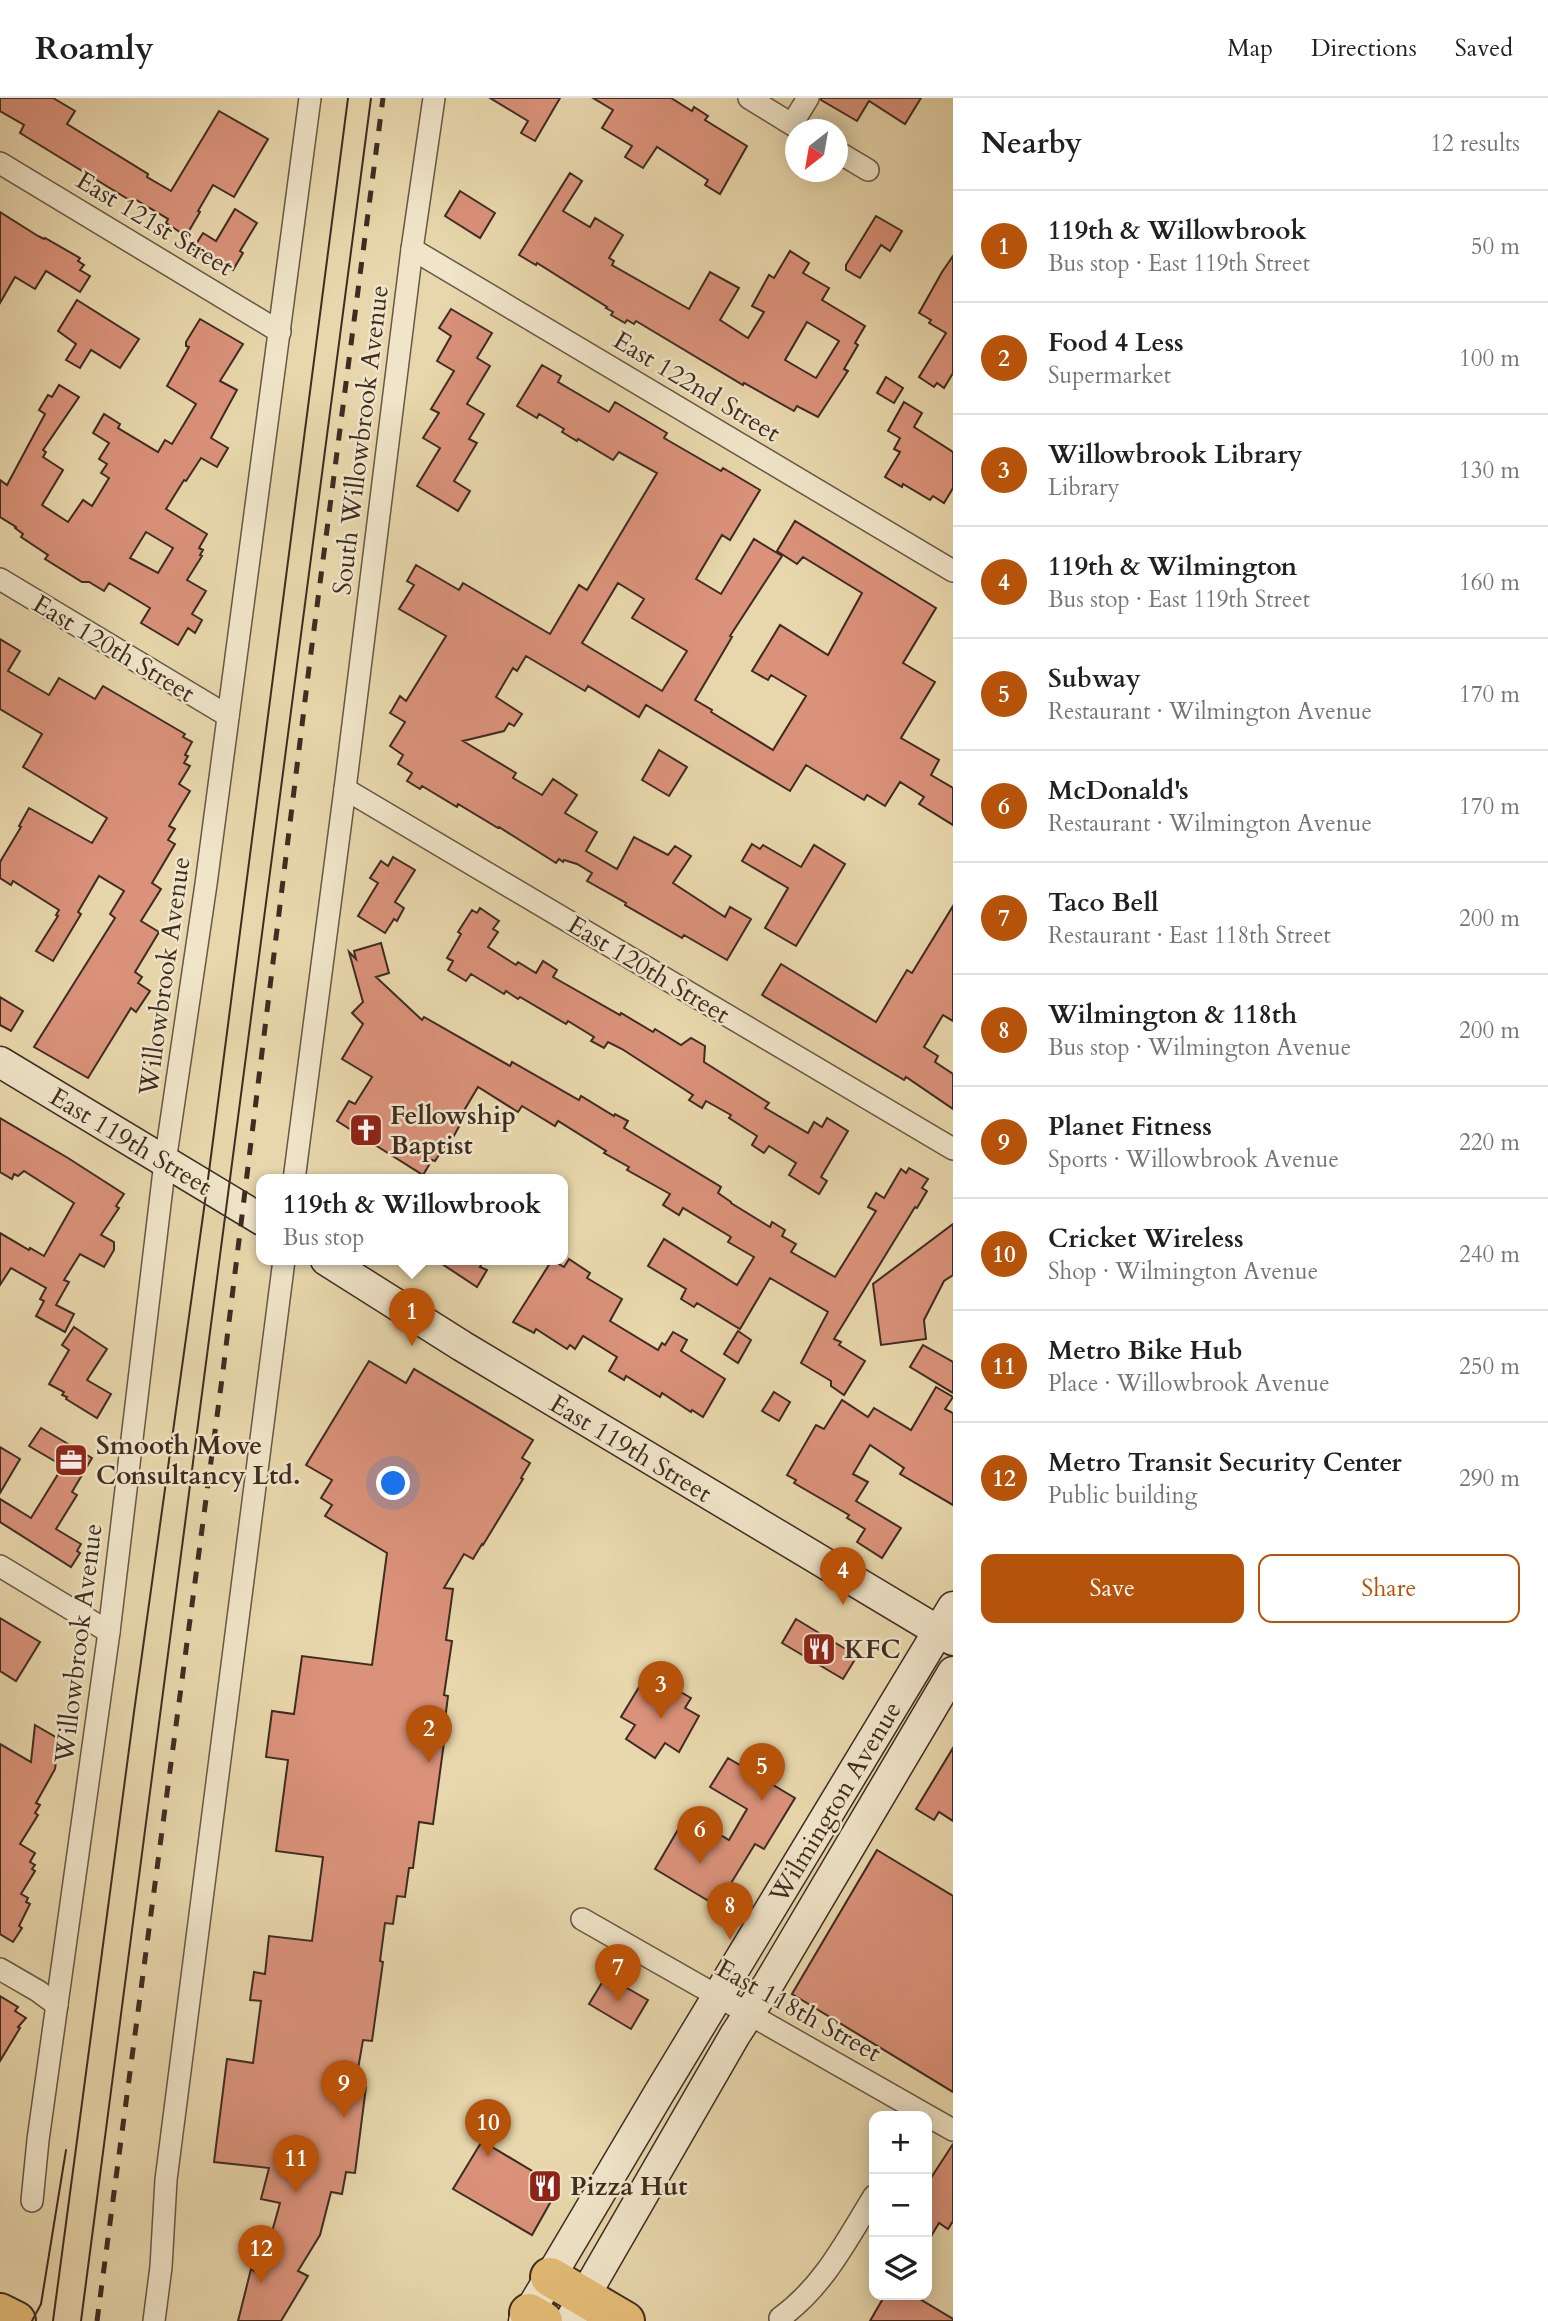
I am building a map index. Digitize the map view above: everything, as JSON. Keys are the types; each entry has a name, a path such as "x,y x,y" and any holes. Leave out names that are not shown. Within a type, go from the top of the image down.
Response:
{"highway":[{"path":"550,2277 577,2309 625,2321"},
{"path":"0,2313 16,2321"}],"main road":[{"name":"East 119th Street","path":"0,1062 256,1217"},
{"name":"East 119th Street","path":"334,1265 462,1346 948,1626"},
{"name":"Wilmington Avenue","path":"532,2318 550,2277 718,1997 948,1626"},
{"name":"Wilmington Avenue","path":"577,2309 953,1671"}],"street":[{"path":"228,716 310,98"},
{"name":"South Willowbrook Avenue","path":"345,789 433,98"},
{"path":"749,98 785,120"},
{"path":"800,119 807,98"},
{"path":"848,158 868,170"},
{"name":"East 121st Street","path":"0,163 280,332"},
{"name":"East 122nd Street","path":"412,250 953,571"},
{"name":"East 120th Street","path":"0,579 228,716"},
{"name":"Willowbrook Avenue","path":"32,2201 38,2140 110,1632 165,1161 228,716"},
{"path":"295,1174 345,789"},
{"name":"East 120th Street","path":"345,789 953,1149"},
{"path":"154,2321 161,2267 166,2180 283,1265"},
{"path":"0,1566 110,1632"},
{"name":"East 118th Street","path":"582,1919 917,2111"},
{"path":"0,1969 57,2005"},
{"name":"East 118th Street","path":"932,2119 953,2130"},
{"path":"780,2318 798,2305 823,2278 869,2204"}],"building":[{"path":"0,98 53,98 75,111 67,124 171,191 219,111 268,139 234,197 213,185 186,236 166,223 168,219 133,198 131,201 20,133 24,125 0,111"},
{"path":"490,98 560,98 535,141 521,133 528,121"},
{"path":"593,98 671,98 692,111 694,107 708,116 705,120 747,146 720,194 705,185 708,180 657,147 643,168 625,157 632,146 602,128 613,110"},
{"path":"821,98 921,98 905,124 869,101 857,121"},
{"path":"570,173 582,181 563,211 590,227 595,218 623,235 609,258 614,261 612,265 689,309 710,272 739,288 720,320 748,338 764,312 752,306 769,275 774,278 790,251 809,263 803,273 829,288 822,300 865,326 844,369 848,371 818,417 797,406 794,411 744,383 743,385 636,321 634,324 627,320 625,323 611,315 613,312 607,307 537,263 536,265 519,255","holes":["807,322 839,341 816,378 785,360"]},
{"path":"460,191 495,213 480,238 445,216"},
{"path":"235,209 257,223 240,251 243,253 233,270 226,265 224,268 193,249 203,233 216,241"},
{"path":"0,212 80,258 78,261 84,265 80,270 90,276 80,292 46,271 35,289 15,277 0,303"},
{"path":"876,216 902,231 890,251 881,245 860,278 846,270 846,265"},
{"path":"953,256 953,373 944,388 937,383 934,387 919,377 946,333 919,313"},
{"path":"77,300 139,339 120,368 91,350 80,368 66,360 76,344 58,331"},
{"path":"451,309 492,333 477,358 490,366 467,404 484,414 469,439 477,443 454,481 470,491 458,511 417,486 440,448 423,438 439,413 431,409 454,371 437,361 451,336 439,328"},
{"path":"200,319 243,344 220,381 237,390 211,438 228,448 217,467 201,458 166,509 207,534 199,548 203,550 200,555 202,556 187,580 206,591 192,614 202,620 195,633 188,628 178,645 141,623 150,608 109,583 104,591 89,582 82,582 45,559 48,555 21,537 23,534 16,527 0,517 0,480 7,485 45,414 39,410 48,395 52,397 59,385 79,397 43,450 46,452 43,457 63,470 42,505 68,522 83,500 92,506 109,478 101,473 107,464 99,459 109,443 93,433 104,414 120,424 118,428 158,452 165,440 172,444 196,404 167,386 189,347 186,342","holes":["146,532 173,548 158,573 130,558"]},
{"path":"542,365 561,376 558,382 609,412 615,402 667,433 664,438 760,490 730,540 722,535 696,579 721,594 754,539 782,556 730,636 732,637 695,700 773,750 806,696 771,675 768,680 752,671 780,625 828,655 862,593 803,557 797,564 777,551 795,521 936,608 903,663 935,682 901,738 939,760 931,775 953,788 953,825 919,804 924,797 900,782 885,806 867,795 864,800 806,765 790,791 646,705 639,717 588,686 585,691 526,656 517,671 513,668 496,697 522,714 514,726 509,723 504,731 463,741 516,773 513,778 542,795 553,779 577,795 565,813 597,832 586,851 617,869 634,837 668,855 675,846 691,856 673,883 725,917 730,907 751,919 727,960 684,935 682,938 587,881 592,873 577,864 559,859 556,863 458,804 457,807 422,786 420,789 407,781 412,773 398,764 403,755 390,746 405,722 390,713 400,696 406,701 446,636 399,609 414,585 407,581 416,565 459,590 463,583 550,634 579,585 587,590 657,473 619,452 613,460 562,432 564,429 539,414 537,418 517,406","holes":["618,583 644,599 632,618 687,651 662,691 582,643"]},
{"path":"886,377 903,388 894,403 877,393"},
{"path":"904,402 922,413 914,427 953,452 953,488 944,503 933,496 930,500 885,477 900,452 894,449 900,438 888,431"},
{"path":"0,639 20,651 8,671 49,695 59,678 95,699 103,686 185,734 183,737 192,742 184,763 190,766 179,784 190,791 169,826 175,829 168,840 175,844 152,883 161,889 141,921 159,932 135,972 142,977 138,983 150,991 136,1012 131,1008 88,1078 34,1047 115,918 110,914 124,891 99,876 78,912 81,914 53,961 36,951 59,910 13,881 11,885 0,878 0,862 21,827 19,826 29,808 92,843 107,818 23,767 42,734 0,709"},
{"path":"659,750 687,767 669,796 642,780"},
{"path":"752,844 760,849 763,845 801,867 814,845 845,864 796,946 765,928 788,888 742,861"},
{"path":"393,857 415,870 395,902 404,908 397,921 394,919 385,933 358,916 378,883 370,878 381,861 388,866"},
{"path":"953,906 953,1021 943,1015 924,1047 938,1056 935,1062 953,1074 953,1109 906,1077 904,1080 762,995 781,964 876,1022 907,970 912,973"},
{"path":"480,908 499,921 493,929 498,932 488,947 516,965 518,962 536,973 543,961 557,970 553,977 620,1015 621,1013 653,1032 655,1029 681,1045 691,1038 705,1046 704,1062 769,1103 765,1108 808,1133 814,1122 822,1127 827,1118 848,1131 821,1177 827,1181 819,1194 789,1175 796,1163 769,1146 764,1153 752,1145 757,1136 729,1118 731,1115 706,1101 702,1108 689,1100 693,1095 622,1049 608,1042 604,1048 591,1041 594,1037 568,1021 566,1024 520,997 518,999 506,991 504,994 471,974 466,981 448,970 453,961 447,958 461,934 458,932 472,910 477,913"},
{"path":"381,943 389,973 376,977 422,1020 424,1017 510,1066 512,1062 579,1100 581,1096 614,1116 615,1114 628,1121 624,1128 721,1187 718,1193 731,1203 770,1227 772,1222 785,1230 782,1236 796,1244 791,1252 835,1277 876,1211 868,1207 876,1193 884,1198 901,1169 906,1173 909,1168 928,1179 922,1188 927,1191 834,1339 865,1361 844,1395 831,1386 831,1381 801,1363 828,1312 770,1278 740,1329 697,1303 694,1307 681,1299 686,1289 648,1266 664,1239 737,1285 754,1257 728,1242 731,1237 683,1208 679,1215 663,1205 670,1194 627,1170 629,1167 558,1121 555,1126 522,1106 518,1112 478,1087 459,1119 462,1121 451,1141 449,1139 435,1161 432,1160 421,1174 337,1121 349,1101 355,1104 372,1077 342,1059 363,1024 352,1013 363,1002 349,952 356,959 354,951"},
{"path":"0,997 23,1011 11,1031 0,1025"},
{"path":"0,1118 124,1194 116,1206 119,1208 101,1235 114,1242 114,1250 104,1267 80,1254 64,1280 69,1282 56,1305 74,1314 65,1332 36,1316 44,1301 40,1299 46,1288 11,1268 0,1285 0,1233 44,1256 74,1203 24,1171 18,1176 14,1174 12,1179 0,1172"},
{"path":"953,1224 953,1275 944,1281 924,1320 926,1339 881,1345 873,1284"},
{"path":"568,1261 590,1273 587,1278 622,1299 610,1321 658,1350 662,1343 665,1345 673,1332 687,1340 681,1351 725,1379 703,1417 662,1393 660,1397 626,1376 624,1380 609,1371 617,1357 583,1336 575,1349 570,1345 567,1349 536,1329 534,1333 513,1322 549,1265 564,1267 568,1265"},
{"path":"444,1265 481,1265 480,1267 487,1270 477,1287"},
{"path":"74,1327 107,1349 87,1380 111,1394 97,1418 66,1399 67,1397 62,1395 64,1392 49,1384 69,1350 62,1345"},
{"path":"738,1331 751,1340 738,1363 724,1354"},
{"path":"923,1345 953,1362 953,1393 910,1367"},
{"path":"369,1361 406,1383 414,1369 533,1440 522,1458 530,1463 483,1545 473,1559 464,1554 444,1588 453,1589 446,1640 452,1641 444,1695 448,1696 447,1720 433,1824 419,1822 413,1868 409,1868 405,1897 397,1896 393,1924 385,1923 380,1961 383,1962 372,2041 363,2040 355,2086 366,2087 355,2173 346,2172 342,2194 331,2192 320,2235 298,2271 308,2276 281,2321 238,2321 251,2269 260,2275 280,2203 261,2199 269,2168 214,2162 227,2059 253,2063 261,2001 250,2000 254,1972 265,1974 269,1936 312,1941 323,1857 276,1851 288,1760 266,1757 272,1711 294,1714 302,1656 372,1665 387,1553 325,1516 332,1505 321,1498 332,1480 306,1465"},
{"path":"936,1387 953,1397 945,1409 953,1413 953,1505 900,1474 904,1468 870,1445 853,1474 868,1482 856,1501 901,1528 882,1558 857,1542 865,1529 847,1518 849,1515 794,1483 796,1480 787,1475 816,1425 824,1429 842,1400 868,1417 874,1408 911,1430"},
{"path":"774,1392 790,1402 779,1421 762,1411"},
{"path":"41,1428 92,1458 72,1492 77,1495 56,1529 81,1544 77,1551 80,1553 71,1567 0,1522 0,1499 31,1518 63,1466 29,1446"},
{"path":"0,1447 20,1459 0,1493"},
{"path":"0,1618 40,1642 16,1681 0,1671"},
{"name":"KFC","path":"796,1619 857,1656 843,1679 782,1643"},
{"path":"662,1681 691,1698 685,1708 699,1716 679,1752 665,1743 655,1758 626,1739 635,1725 621,1717 639,1687 653,1695"},
{"path":"35,1725 59,1739 55,1769 36,1803 40,1805 35,1813 38,1815 20,1844 35,1853 30,1862 35,1865 32,1869 35,1871 21,1894 28,1898 26,1902 30,1904 19,1926 22,1928 13,1942 0,1934 0,1744 31,1762"},
{"path":"953,1748 953,1821 939,1812 934,1820 916,1809"},
{"path":"728,1758 795,1798 764,1849 755,1844 717,1906 655,1869 683,1821 692,1826 696,1820 729,1840 747,1809 710,1787"},
{"path":"877,1850 953,1896 953,2092 792,1994"},
{"path":"606,1976 648,2000 631,2029 589,2004"},
{"path":"0,1996 18,2007 15,2011 26,2018 18,2027 20,2028 0,2061"},
{"path":"482,2141 559,2187 532,2235 453,2189"},
{"path":"953,2144 953,2221 948,2229 939,2223 932,2235 932,2176"},
{"path":"882,2300 921,2300 953,2319 953,2321 870,2321"}],"tram line":[{"path":"53,2321 207,1187 348,98"},
{"path":"81,2321 371,98"},
{"path":"32,2321 41,2304 66,2150"}],"railway":[{"path":"97,2321 223,1371 309,668 383,98"}],"place":[{"name":"Fellowship Baptist","path":"366,1130"},
{"name":"119th & Willowbrook","path":"412,1346"},
{"name":"Smooth Move Consultancy Ltd.","path":"71,1460"},
{"name":"119th & Wilmington","path":"843,1605"},
{"name":"KFC","path":"819,1649"},
{"name":"Willowbrook Library","path":"661,1719"},
{"name":"Food 4 Less","path":"429,1763"},
{"name":"Subway","path":"762,1801"},
{"name":"McDonald's","path":"700,1864"},
{"name":"Wilmington & 118th","path":"730,1940"},
{"name":"Taco Bell","path":"618,2002"},
{"name":"Planet Fitness","path":"344,2118"},
{"name":"Cricket Wireless","path":"488,2157"},
{"name":"Pizza Hut","path":"545,2186"},
{"name":"Metro Bike Hub","path":"296,2193"},
{"name":"Metro Transit Security Center","path":"261,2283"}]}
